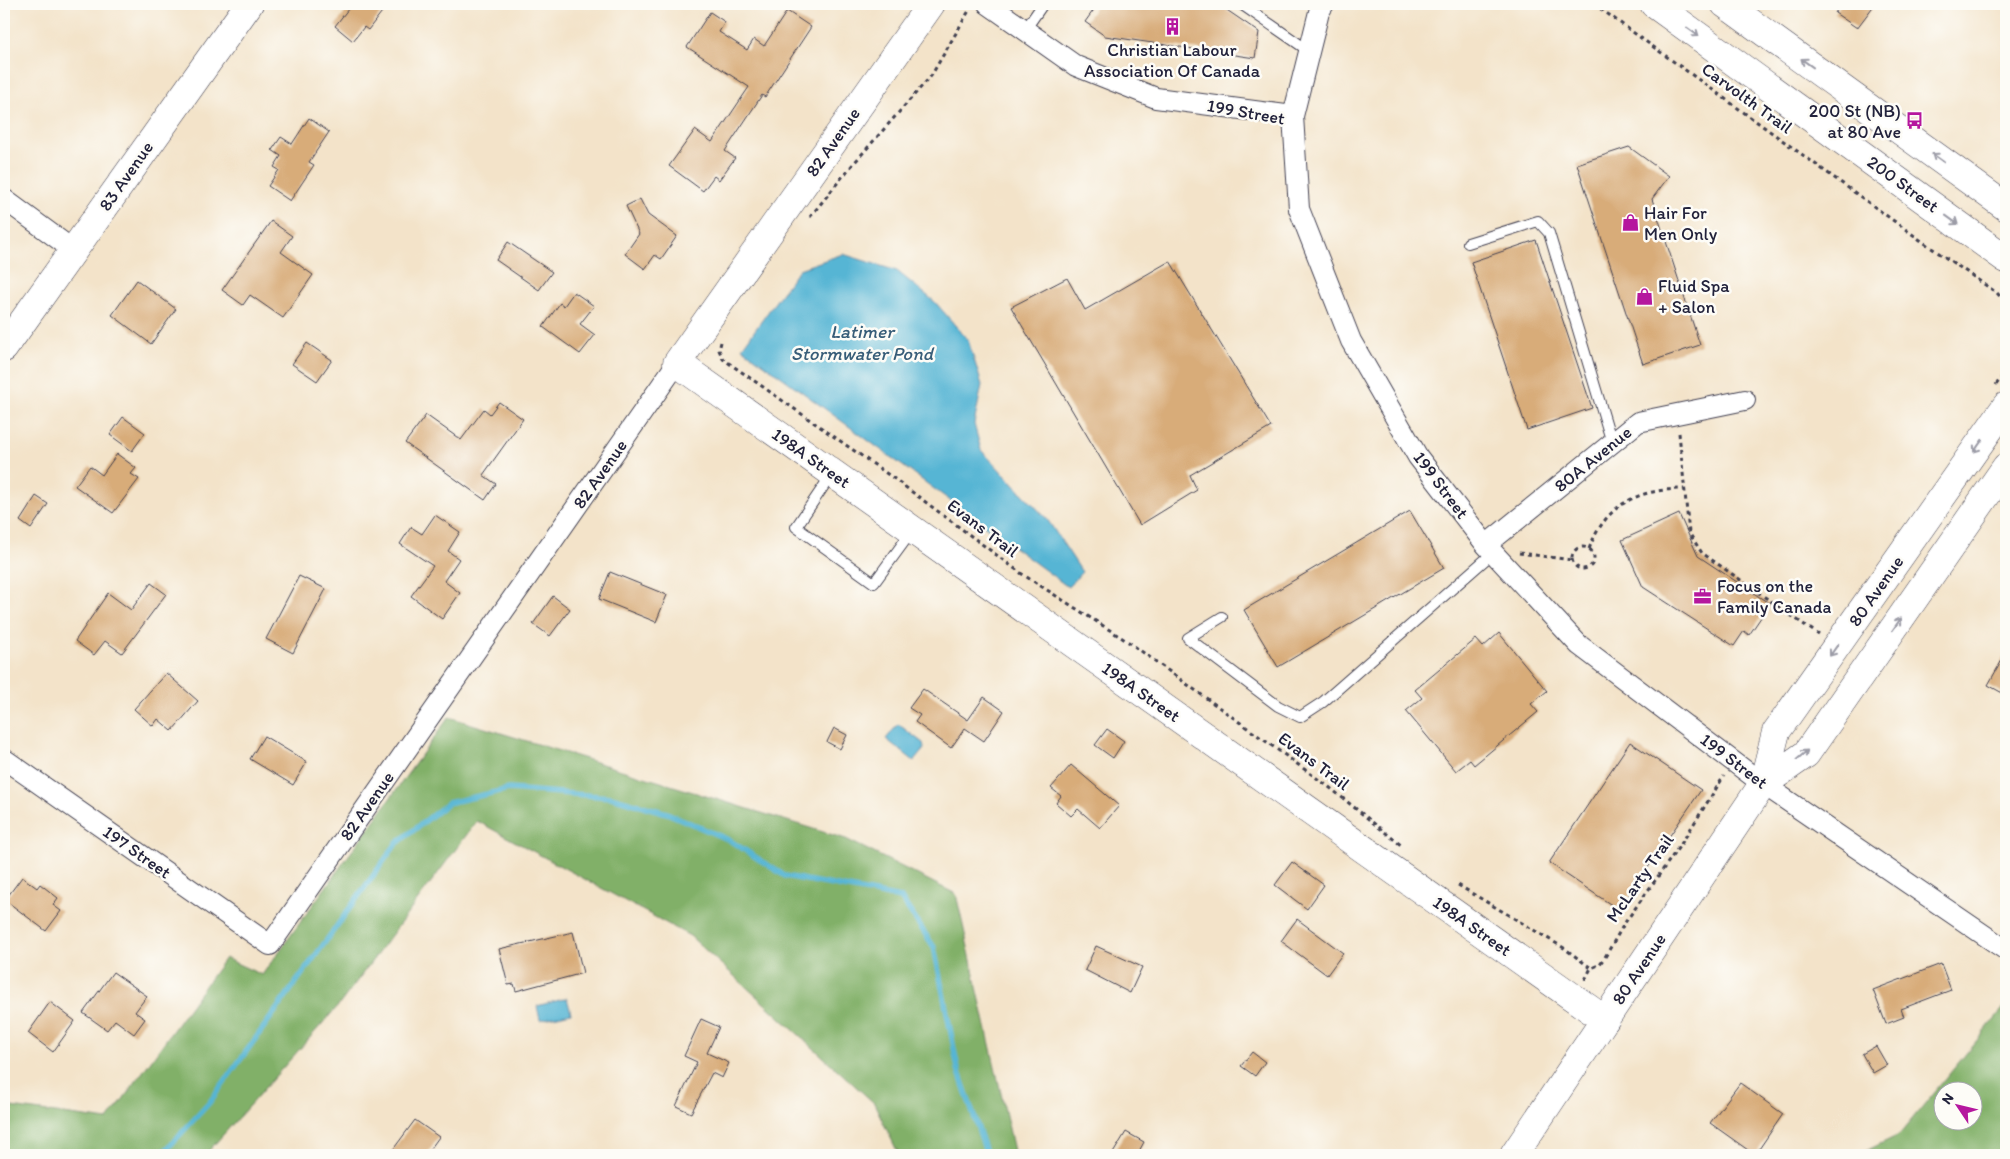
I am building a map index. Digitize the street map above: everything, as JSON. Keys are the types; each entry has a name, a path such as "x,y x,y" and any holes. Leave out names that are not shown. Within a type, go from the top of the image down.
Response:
{"main road":[{"name":"83 Avenue","path":"4,348 249,4"},
{"name":"82 Avenue","path":"677,363 931,4"},
{"name":"200 Street","path":"1654,4 2006,259"},
{"path":"1725,4 2006,207"},
{"name":"198A Street","path":"677,363 1605,1020"},
{"name":"80 Avenue","path":"1514,1155 1763,784 1776,732 2006,406"},
{"name":"80 Avenue","path":"1763,784 1806,754 2006,467"}],"street":[{"name":"199 Street","path":"988,4 1076,66 1156,98 1293,116 1299,209 1351,341 1418,457 1490,549 1579,645 1763,784 2006,950"},
{"path":"1293,116 1319,12 1324,4"},
{"path":"4,199 73,250"},
{"name":"82 Avenue","path":"270,944 677,363"},
{"name":"80A Avenue","path":"1490,549 1638,422 1745,400"},
{"name":"197 Street","path":"4,759 270,944"}],"lane":[{"path":"1025,30 1043,4"},
{"path":"1241,4 1309,51"},
{"path":"1468,242 1538,221 1545,226 1549,233 1612,443"},
{"path":"832,473 796,527 874,583 913,530"},
{"path":"1222,617 1188,638 1278,706 1300,717 1323,702 1490,549"}],"path":[{"path":"805,224 848,170 931,76 942,60 962,19 974,4"},
{"name":"Carvolth Trail","path":"1594,4 1923,242 1998,293 2006,303"},
{"name":"Evans Trail","path":"721,341 719,350 723,359 896,480 1022,574 1130,643 1329,787 1409,852"},
{"path":"1679,434 1689,533 1702,553 1820,636"},
{"path":"1588,549 1599,526 1611,513 1630,499 1663,489 1684,490"},
{"path":"1578,548 1588,549 1594,558 1589,567 1578,568 1572,560 1573,553 1578,548"},
{"path":"1516,553 1572,560"},
{"name":"McLarty Trail","path":"1585,981 1590,968 1599,965 1604,958 1624,924 1681,844 1716,789"},
{"path":"1456,884 1564,948 1590,968"}],"green space":[{"path":"449,717 846,839 956,894 1015,1155 899,1155 874,1103 690,936 477,821 339,1005 205,1155 4,1155 4,1106 108,1120 225,958 262,975"},
{"path":"2006,1005 2006,1155 1857,1155 1899,1135 1932,1095 1932,1132 1982,1132 1982,1082 1943,1082"}],"water":[{"name":"Latimer Stormwater Pond","path":"843,254 897,271 935,302 968,340 982,385 974,424 981,450 1047,519 1082,572 1068,587 742,348 799,269"},
{"path":"898,724 923,743 924,749 914,761 886,739"},
{"path":"567,998 571,1013 540,1020 537,1006"}],"building":[{"path":"352,4 388,4 368,30 364,27 353,41 335,26"},
{"name":"Christian Labour Association Of Canada","path":"1098,4 1218,4 1259,32 1255,58 1105,36 1085,22"},
{"path":"1841,4 1875,4 1857,28 1835,13"},
{"path":"787,11 811,27 765,97 762,95 725,151 735,158 719,180 714,176 703,191 669,166 695,130 712,142 749,87 687,47 710,12 725,22 719,32 747,50 754,39 764,46"},
{"path":"309,118 329,132 309,162 314,165 290,201 268,186 279,170 274,167 281,156 272,150 281,137 292,144"},
{"path":"1629,147 1669,176 1652,199 1700,345 1643,364 1577,164"},
{"path":"640,199 648,215 677,236 661,259 655,255 645,269 625,254 639,234 626,206"},
{"path":"271,221 292,236 281,252 313,275 283,318 250,295 243,305 222,290"},
{"path":"1536,240 1592,408 1527,430 1471,262"},
{"path":"508,242 552,272 539,290 496,260"},
{"path":"1170,261 1271,427 1190,475 1197,490 1140,525 1011,307 1067,278 1085,310"},
{"path":"137,280 176,309 151,344 112,315"},
{"path":"574,292 594,306 580,324 595,335 580,354 543,327 560,303 564,306"},
{"path":"307,343 332,360 317,381 292,364"},
{"path":"499,402 523,419 483,475 496,484 485,500 405,443 426,415 461,440 484,409 490,414"},
{"path":"123,417 145,433 132,451 110,435"},
{"path":"117,454 136,468 131,474 139,479 113,513 75,486 90,466 102,475"},
{"path":"36,496 48,504 31,529 20,521"},
{"path":"1410,511 1444,568 1278,667 1244,610"},
{"path":"1679,514 1698,556 1770,604 1749,635 1744,631 1734,646 1643,587 1622,540"},
{"path":"435,515 460,532 448,551 459,559 444,581 460,593 442,619 411,596 433,566 400,544 411,527 422,534"},
{"path":"610,572 667,595 656,622 599,599"},
{"path":"299,576 326,589 293,653 266,639"},
{"path":"151,583 166,594 122,653 105,641 94,655 75,641 108,593 131,610"},
{"path":"553,596 570,609 550,636 533,624"},
{"path":"1499,633 1547,691 1531,704 1538,712 1474,765 1470,760 1456,771 1406,711 1422,698 1415,690 1476,639 1483,647"},
{"path":"2006,653 2006,695 1988,685"},
{"path":"166,673 198,701 172,731 158,719 153,726 134,709"},
{"path":"923,689 968,720 984,697 1004,711 984,741 965,728 951,748 915,722 920,715 909,708"},
{"path":"834,728 847,735 840,749 827,742"},
{"path":"1107,729 1124,741 1113,758 1095,745"},
{"path":"264,736 307,762 293,785 250,759"},
{"path":"1630,742 1701,790 1619,910 1549,863"},
{"path":"1071,765 1119,806 1100,828 1078,809 1071,816 1056,803 1061,796 1051,788"},
{"path":"1292,862 1324,885 1307,909 1275,885"},
{"path":"22,877 37,888 40,884 58,898 53,905 61,911 46,931 5,900"},
{"path":"1297,919 1343,953 1327,975 1281,941"},
{"path":"573,932 583,973 516,991 514,984 508,985 499,949"},
{"path":"1096,946 1142,967 1130,993 1085,970"},
{"path":"1941,964 1951,990 1901,1009 1904,1017 1886,1024 1873,990"},
{"path":"113,972 147,996 135,1012 145,1019 134,1034 115,1020 107,1030 83,1013"},
{"path":"50,1002 75,1021 53,1052 28,1033"},
{"path":"701,1019 719,1027 707,1053 729,1063 722,1078 712,1073 691,1113 676,1106 697,1062 684,1056"},
{"path":"1876,1046 1887,1065 1873,1073 1862,1054"},
{"path":"1252,1052 1265,1062 1255,1076 1241,1066"},
{"path":"1740,1083 1783,1114 1755,1155 1710,1123"},
{"path":"415,1120 439,1137 426,1155 389,1155"},
{"path":"1126,1132 1144,1142 1137,1155 1112,1155"}],"waterway":[{"path":"156,1155 166,1150 209,1103 396,844 448,803 509,789 611,797 667,813 729,840 785,876 901,898 934,947 958,1069 987,1155"}],"place":[{"name":"Christian Labour Association Of Canada","path":"1172,27"},
{"name":"200 St (NB) at 80 Ave","path":"1915,121"},
{"name":"Hair For Men Only","path":"1630,223"},
{"name":"Fluid Spa + Salon","path":"1644,296"},
{"name":"Focus on the Family Canada","path":"1703,596"}]}
